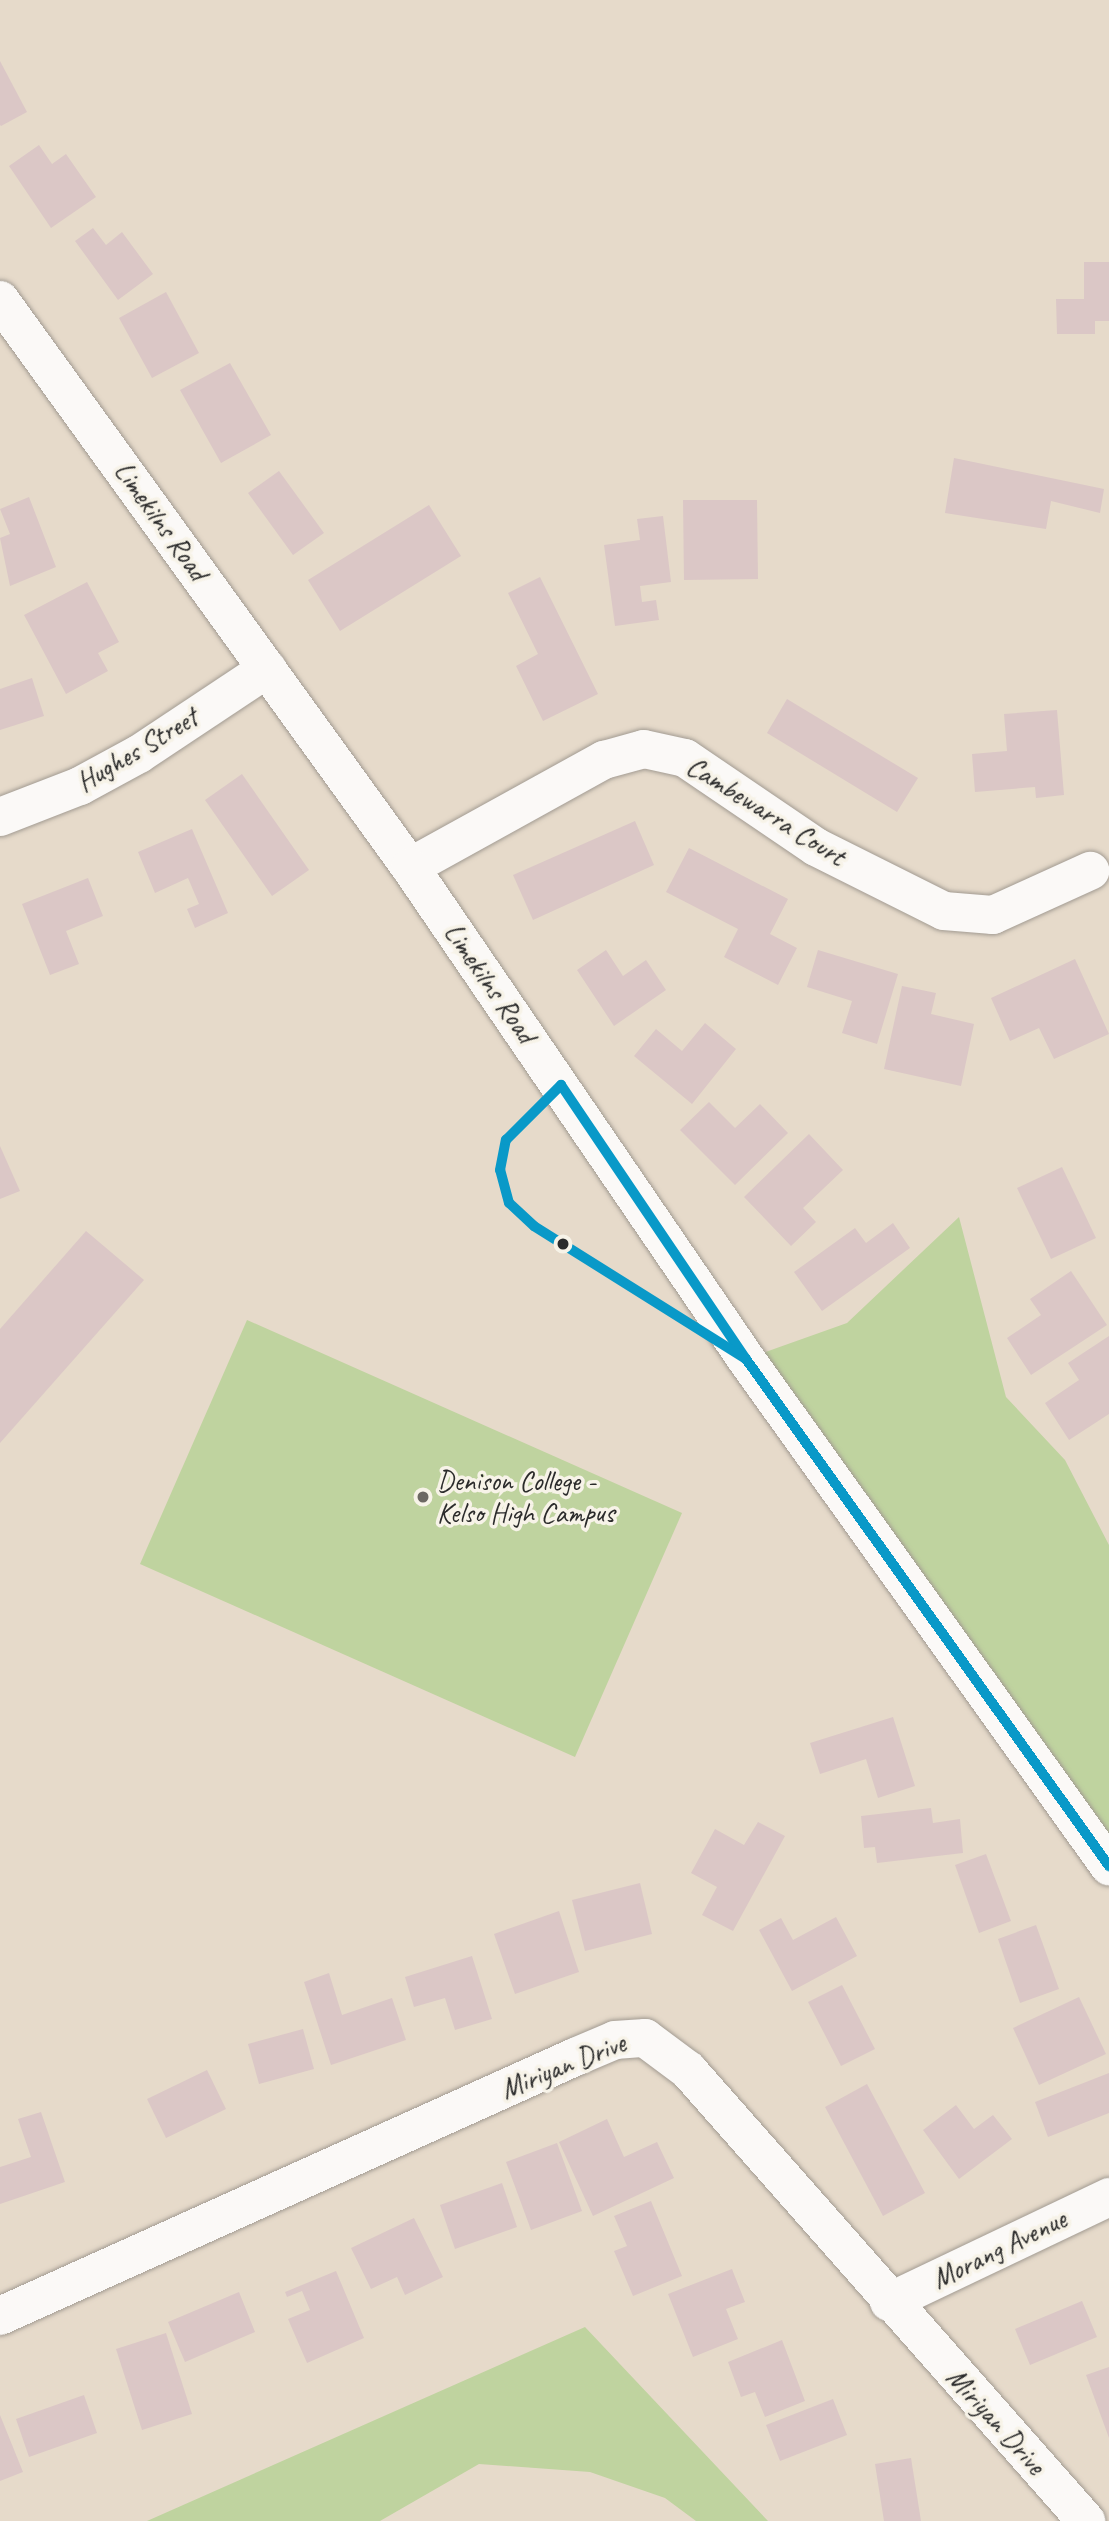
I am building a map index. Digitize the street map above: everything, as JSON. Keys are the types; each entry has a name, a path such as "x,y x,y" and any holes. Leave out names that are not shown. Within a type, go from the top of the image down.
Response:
{"street":[{"name":"Limekilns Road","path":"0,300 410,867 746,1359 1109,1866"},
{"name":"Hughes Street","path":"0,817 127,760 267,669"},
{"name":"Cambewarra Court","path":"410,867 604,760 644,749 685,758 816,847 944,911 993,915 1090,871"},
{"name":"Miriyan Drive","path":"0,2316 634,2036 688,2070 889,2302 1086,2521"},
{"name":"Morang Avenue","path":"889,2302 1109,2197"}],"green space":[{"path":"959,1217 1006,1397 1065,1460 1109,1545 1109,1852 746,1359 847,1323"},
{"path":"247,1320 682,1513 575,1757 140,1564"},
{"path":"585,2327 768,2521 696,2521 665,2498 590,2472 479,2464 380,2521 147,2521"}],"building":[{"path":"0,61 27,112 1,126 0,125"},
{"path":"39,145 52,164 66,154 96,197 51,228 9,166"},
{"path":"93,228 106,245 122,232 153,274 118,300 75,241"},
{"path":"1084,262 1109,262 1109,321 1095,321 1095,334 1057,334 1056,299 1084,299"},
{"path":"166,292 199,353 152,378 119,318"},
{"path":"230,363 271,435 221,463 180,390"},
{"path":"954,458 1104,489 1100,513 1051,501 1046,529 945,513"},
{"path":"279,471 324,533 293,555 248,493"},
{"path":"29,497 56,567 10,586 0,538 10,534 0,509"},
{"path":"683,500 757,500 758,579 684,580"},
{"path":"429,505 461,556 340,631 308,580"},
{"path":"663,516 671,582 640,586 642,602 656,600 659,620 615,626 604,545 640,540 637,519"},
{"path":"540,577 598,694 543,721 516,666 538,654 508,593"},
{"path":"87,582 119,642 98,653 108,671 66,694 24,615"},
{"path":"32,678 44,716 0,730 0,689"},
{"path":"787,699 918,778 897,812 767,733"},
{"path":"1057,710 1064,795 1036,798 1035,787 975,792 972,754 1007,751 1004,714"},
{"path":"242,774 309,870 272,896 205,800"},
{"path":"635,821 654,865 533,920 513,875"},
{"path":"192,829 228,913 195,928 187,909 199,904 188,878 155,893 138,852"},
{"path":"689,848 788,899 770,934 797,948 778,985 724,957 738,929 666,892"},
{"path":"88,878 103,916 66,931 79,964 50,975 22,904"},
{"path":"606,950 623,976 646,960 666,990 614,1026 577,970"},
{"path":"818,950 898,974 877,1044 842,1033 852,1001 807,987"},
{"path":"1075,959 1109,1034 1054,1059 1039,1028 1010,1041 991,998"},
{"path":"902,986 936,993 931,1014 974,1024 961,1086 884,1069"},
{"path":"705,1023 736,1049 692,1104 634,1056 656,1029 682,1051"},
{"path":"709,1102 735,1128 760,1104 788,1133 735,1185 680,1130"},
{"path":"809,1134 843,1170 803,1208 816,1222 791,1246 744,1197"},
{"path":"0,1146 20,1191 0,1199"},
{"path":"1062,1167 1096,1238 1051,1259 1017,1188"},
{"path":"893,1223 910,1248 822,1311 794,1272 855,1228 866,1243"},
{"path":"86,1231 144,1280 0,1443 0,1329"},
{"path":"1071,1271 1107,1325 1031,1375 1007,1338 1041,1315 1030,1299"},
{"path":"1109,1336 1109,1414 1069,1440 1045,1403 1079,1380 1068,1363"},
{"path":"893,1717 915,1786 878,1798 866,1759 820,1774 810,1743"},
{"path":"931,1808 933,1823 960,1819 963,1853 877,1863 875,1847 864,1848 861,1816"},
{"path":"758,1822 785,1836 733,1931 702,1915 717,1887 691,1873 715,1829 744,1845"},
{"path":"986,1854 1011,1921 979,1933 955,1865"},
{"path":"640,1883 652,1934 585,1951 572,1900"},
{"path":"559,1911 579,1972 515,1994 494,1934"},
{"path":"836,1917 857,1956 792,1991 759,1930 781,1918 793,1940"},
{"path":"1036,1925 1059,1989 1020,2003 998,1939"},
{"path":"472,1956 492,2019 455,2030 445,1998 414,2007 405,1977"},
{"path":"329,1973 342,2015 392,1998 406,2040 331,2065 304,1982"},
{"path":"842,1985 875,2049 841,2066 808,2002"},
{"path":"1079,1997 1106,2054 1039,2085 1013,2028"},
{"path":"303,2029 314,2069 259,2084 248,2044"},
{"path":"207,2070 226,2109 166,2138 147,2099"},
{"path":"1109,2073 1109,2113 1048,2137 1035,2102"},
{"path":"867,2084 925,2193 883,2216 825,2107"},
{"path":"956,2105 974,2129 993,2115 1012,2139 959,2179 923,2130"},
{"path":"41,2112 65,2182 0,2204 0,2167 31,2157 18,2119"},
{"path":"607,2119 624,2157 657,2142 674,2178 593,2216 559,2142"},
{"path":"557,2143 582,2211 531,2230 506,2162"},
{"path":"502,2183 517,2227 455,2249 440,2205"},
{"path":"651,2201 682,2276 633,2296 614,2251 627,2246 614,2216"},
{"path":"414,2218 443,2277 405,2295 397,2277 371,2289 351,2248"},
{"path":"732,2269 745,2302 726,2309 738,2339 693,2357 668,2294"},
{"path":"336,2271 364,2338 307,2363 288,2319 310,2310 302,2291 287,2297 285,2292"},
{"path":"239,2292 255,2332 185,2362 168,2322"},
{"path":"1082,2301 1097,2337 1030,2365 1015,2329"},
{"path":"166,2333 192,2414 142,2430 116,2349"},
{"path":"782,2340 805,2401 765,2417 755,2392 741,2397 728,2362"},
{"path":"1109,2367 1109,2438 1086,2375"},
{"path":"84,2395 97,2433 29,2457 16,2419"},
{"path":"833,2399 847,2435 780,2461 766,2425"},
{"path":"0,2415 23,2472 0,2481"},
{"path":"911,2458 921,2521 884,2521 875,2464"}],"transit line":[{"path":"561,1085 746,1359 534,1226 509,1203 500,1170 506,1140 561,1085"},
{"path":"746,1359 1109,1866"}],"place":[{"name":"Denison College - Kelso High Campus","path":"423,1497"}]}
